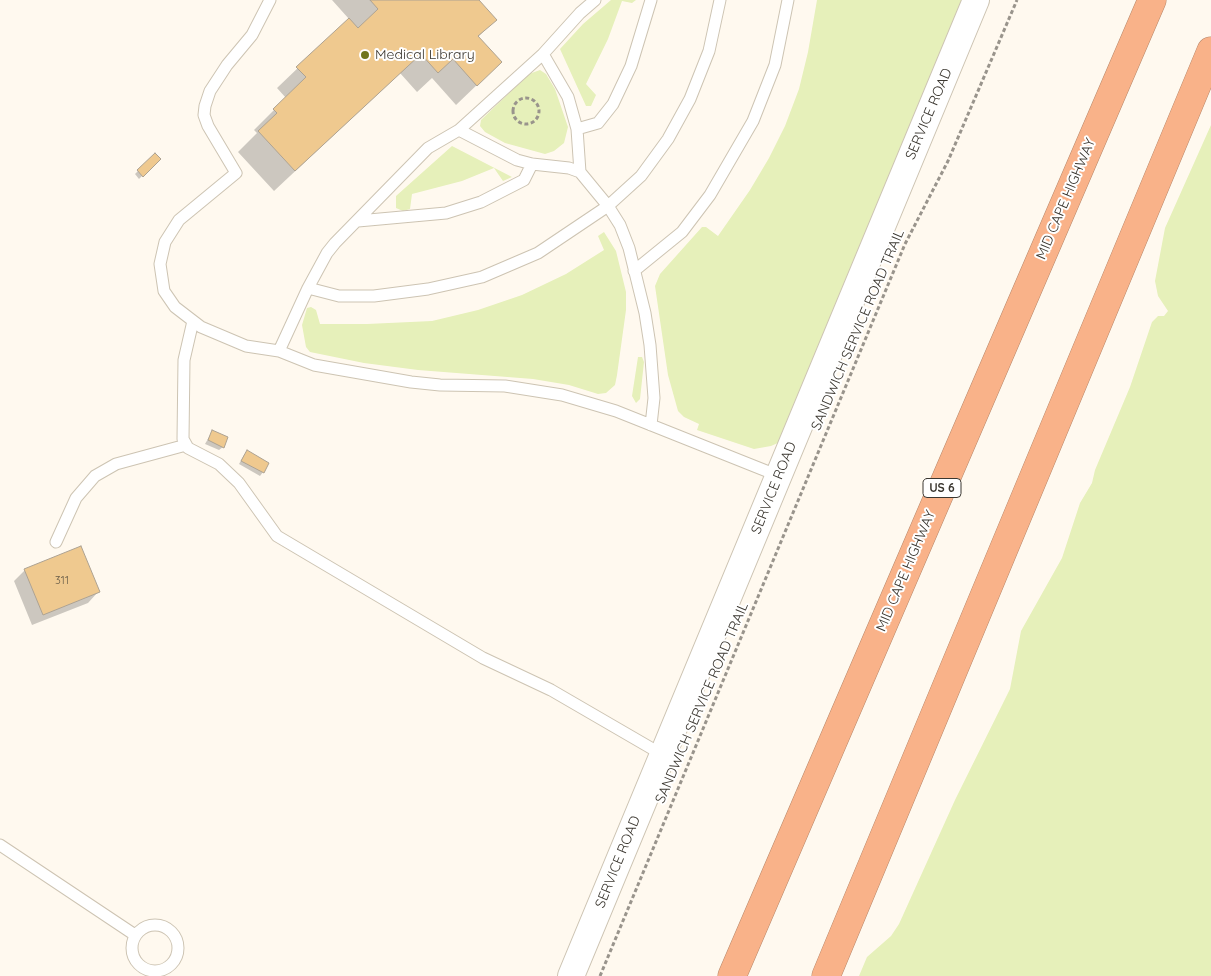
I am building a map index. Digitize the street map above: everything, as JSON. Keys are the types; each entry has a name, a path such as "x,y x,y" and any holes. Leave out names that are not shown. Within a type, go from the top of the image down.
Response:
{"highway":[{"name":"MID CAPE HIGHWAY","path":"732,976 1152,0"},
{"path":"826,976 1211,51"}],"street":[{"name":"SERVICE ROAD","path":"571,976 976,0"}],"lane":[{"path":"270,0 252,35 227,65 210,91 205,106 204,115 208,126 236,173 179,220 165,242 160,264 164,291 175,307 202,327 246,346 279,350 306,363 366,376 440,385 506,386 562,395 651,424 779,476"},
{"path":"279,350 308,288 327,253 428,148 458,130 543,54 580,13 595,0"},
{"path":"577,129 598,123 613,104 640,41 651,0"},
{"path":"308,288 338,296 374,296 428,289 482,277 538,254 608,206 641,176 668,139 690,99 709,51 720,0"},
{"path":"634,271 682,232 710,195 753,121 775,65 788,0"},
{"path":"543,54 568,97 577,129 580,172"},
{"path":"458,130 517,160 532,164 569,168 580,172 608,206 625,235 645,314 654,398 651,424"},
{"path":"358,221 446,213 481,202 524,180 532,164"},
{"path":"186,446 182,424 184,360 193,321"},
{"path":"56,542 76,498 95,476 116,464 186,446 219,464 239,483 278,536 483,658 551,690 663,755"},
{"path":"0,846 135,934"},
{"path":"157,924 168,928 176,938 179,950 175,962 166,970 153,972 142,968 133,959 131,946 135,934 145,927 157,924"}],"path":[{"name":"SANDWICH SERVICE ROAD TRAIL","path":"600,976 905,244 948,160 1017,0"},
{"path":"525,98 534,100 540,111 537,119 525,124 517,120 514,112 515,104 525,98"}],"green space":[{"path":"611,0 636,0 632,3 622,1 608,39 586,84 596,95 591,106 586,106 560,49 583,24"},
{"path":"817,0 964,0 780,442 771,446 754,449 697,430 699,424 684,417 678,411 668,375 655,286 660,274 702,227 706,227 718,236 750,190 769,158 785,126 799,89"},
{"path":"540,70 546,74 555,89 568,127 564,143 554,151 545,154 505,143 485,132 480,126 481,120 529,74"},
{"path":"1211,125 1211,976 859,976 867,957 891,936 899,924 955,800 1010,689 1021,631 1062,558 1080,503 1092,483 1095,470 1130,387 1152,322 1158,316 1164,316 1168,311 1158,296 1155,281 1165,228"},
{"path":"452,146 512,177 503,181 494,168 462,181 412,194 410,209 403,211 396,208 396,196"},
{"path":"604,232 616,251 626,292 626,310 617,375 615,385 606,393 598,394 569,385 533,379 418,370 364,363 310,352 306,347 302,325 307,308 311,307 316,310 320,324 432,321 478,310 522,295 566,274 604,250 598,236"},
{"path":"638,357 642,357 644,362 640,399 636,403 632,396"}],"building":[{"path":"370,0 479,0 497,20 478,36 502,62 477,86 453,59 438,73 421,54 295,171 258,131 277,113 273,109 306,77 296,67 349,18 358,28 378,9"},
{"path":"155,153 161,159 143,177 137,170"},
{"path":"212,430 228,437 224,448 208,440"},
{"path":"247,450 269,463 264,473 241,461"},
{"path":"81,546 100,592 43,615 24,569"}],"place":[{"name":"Medical Library","path":"365,55"}]}
